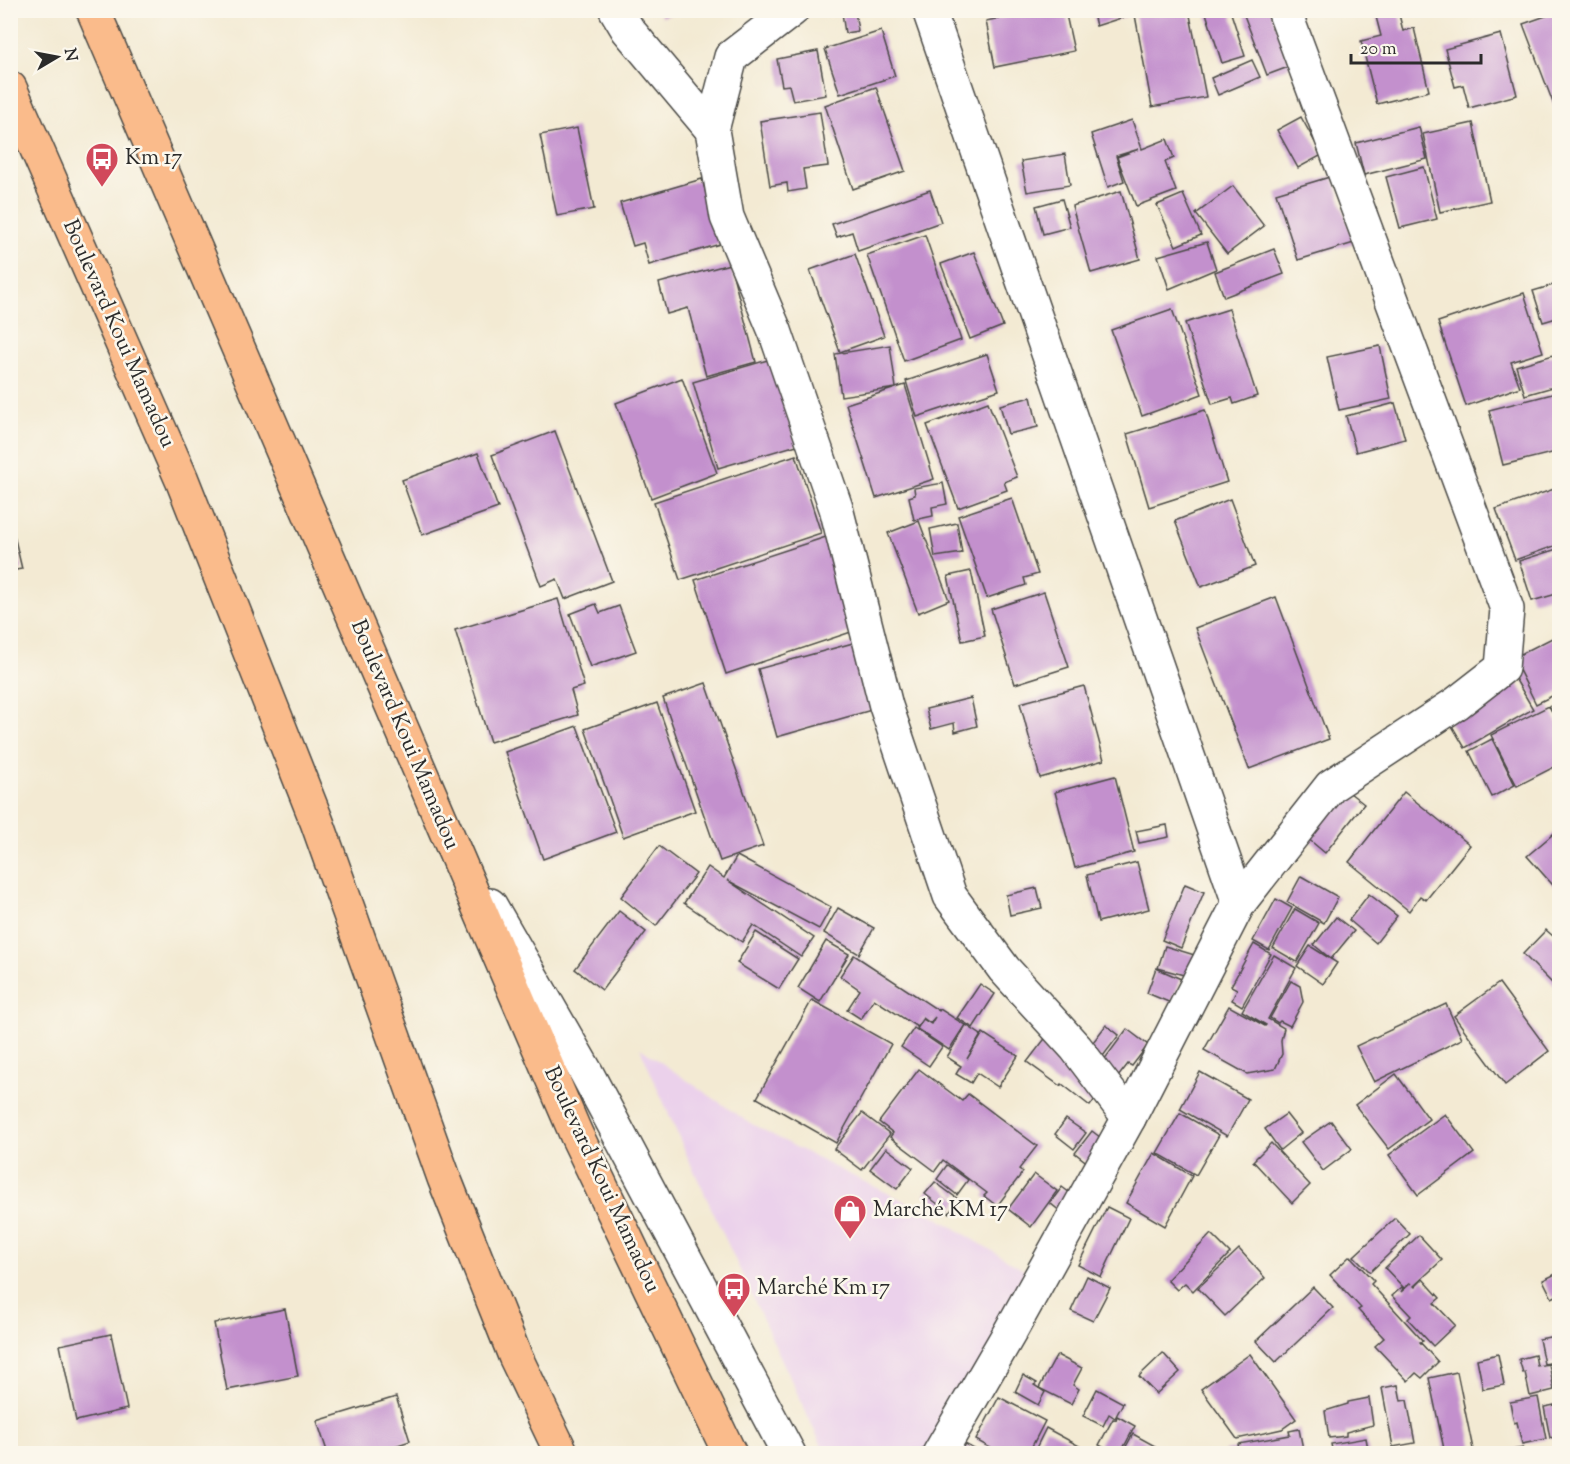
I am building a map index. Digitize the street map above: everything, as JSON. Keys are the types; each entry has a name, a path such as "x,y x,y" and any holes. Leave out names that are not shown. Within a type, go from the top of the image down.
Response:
{"main road":[{"name":"Boulevard Koui Mamadou","path":"93,10 576,1134 730,1454"},
{"name":"Boulevard Koui Mamadou","path":"10,88 183,480 317,822 444,1178 515,1356 562,1454"}],"street":[{"path":"616,10 628,30 712,130"},
{"path":"792,10 731,57 712,130 728,217 775,331 836,508 886,706 950,896 1004,969 1076,1048 1129,1118"},
{"path":"930,10 1239,903"},
{"path":"939,1454 1129,1118 1239,903 1331,786 1457,704 1503,668 1507,609 1284,10"},
{"path":"439,818 586,1072 789,1454"}],"shaded area":[{"name":"Marché KM 17","path":"640,1048 748,1122 935,1216 1035,1277 928,1453 825,1453 688,1158"}],"building":[{"path":"660,10 681,10 681,11 661,17"},
{"path":"1038,10 1065,10 1074,51 995,67 986,21"},
{"path":"1092,10 1143,10 1143,11 1096,26"},
{"path":"1163,10 1189,10 1206,97 1152,107 1135,15"},
{"path":"1205,10 1230,10 1245,56 1222,63"},
{"path":"1242,10 1270,10 1291,66 1267,75"},
{"path":"1384,10 1398,10 1403,31 1414,28 1429,91 1377,104 1361,41 1381,36 1375,13"},
{"path":"855,11 858,31 845,33 842,13"},
{"path":"1560,11 1560,107 1555,108 1523,24"},
{"path":"881,31 895,76 840,94 825,49"},
{"path":"1501,34 1517,95 1469,108 1463,85 1455,87 1445,49"},
{"path":"818,51 826,95 793,101 789,85 782,86 777,59"},
{"path":"1252,60 1260,77 1218,95 1211,78"},
{"path":"876,87 905,171 853,189 825,105"},
{"path":"820,112 828,166 803,169 806,189 788,192 787,183 770,186 760,121"},
{"path":"1301,117 1322,155 1298,168 1277,130"},
{"path":"1132,120 1142,149 1167,139 1174,158 1165,162 1176,191 1136,206 1117,157 1139,149 1116,156 1124,181 1108,187 1091,134"},
{"path":"1473,123 1490,201 1440,212 1423,134"},
{"path":"1419,127 1427,159 1364,175 1356,143"},
{"path":"577,128 594,209 557,216 540,135"},
{"path":"1065,154 1070,185 1027,192 1021,161"},
{"path":"1424,167 1437,219 1400,228 1386,177"},
{"path":"1333,176 1354,243 1298,260 1276,193"},
{"path":"702,179 720,244 649,265 643,243 633,246 620,203"},
{"path":"1233,186 1264,226 1227,254 1196,214"},
{"path":"930,190 941,222 858,251 852,232 837,237 832,224"},
{"path":"1121,191 1140,259 1091,273 1072,206"},
{"path":"1183,194 1201,235 1176,246 1157,205"},
{"path":"1062,199 1070,227 1043,234 1036,206"},
{"path":"925,235 961,340 904,361 867,255"},
{"path":"1207,242 1216,269 1169,289 1158,256"},
{"path":"1274,249 1284,274 1224,297 1215,272"},
{"path":"974,252 1003,326 970,339 941,264"},
{"path":"855,254 884,336 840,352 810,270"},
{"path":"730,264 756,362 706,376 688,308 667,314 659,283"},
{"path":"1560,283 1560,317 1543,322 1533,291"},
{"path":"1524,293 1543,352 1511,362 1520,387 1466,406 1438,322"},
{"path":"1172,309 1202,394 1142,416 1111,330"},
{"path":"1229,309 1257,396 1234,404 1232,398 1212,404 1185,323"},
{"path":"890,345 896,388 841,396 835,354"},
{"path":"1380,346 1391,399 1339,410 1327,357"},
{"path":"1560,353 1560,385 1525,395 1516,366"},
{"path":"987,354 999,390 917,417 906,381"},
{"path":"771,359 797,445 718,468 693,382"},
{"path":"682,378 717,473 651,498 616,403"},
{"path":"905,385 934,479 876,498 846,404"},
{"path":"1560,392 1560,451 1503,465 1489,410"},
{"path":"1031,397 1038,427 1008,434 1000,405"},
{"path":"988,402 1017,477 1004,482 1007,490 958,508 927,425"},
{"path":"1395,403 1405,439 1356,452 1346,416"},
{"path":"1205,410 1227,482 1149,507 1127,434"},
{"path":"555,431 612,581 565,599 557,579 541,586 492,455"},
{"path":"478,453 498,508 422,535 402,480"},
{"path":"796,455 821,533 680,580 654,502"},
{"path":"943,483 947,504 932,507 933,516 914,520 909,497 915,495 914,488"},
{"path":"1560,487 1560,544 1515,560 1496,509"},
{"path":"1012,498 1038,574 1024,578 1026,585 987,598 958,516"},
{"path":"1230,499 1255,566 1201,587 1175,521"},
{"path":"10,518 22,569 10,571"},
{"path":"919,521 949,600 918,613 888,533"},
{"path":"957,523 962,553 935,557 930,529"},
{"path":"829,536 860,629 726,674 695,580"},
{"path":"1560,548 1560,593 1532,601 1519,561"},
{"path":"971,571 985,636 962,641 948,576"},
{"path":"1044,592 1069,667 1015,684 991,609"},
{"path":"1276,597 1329,739 1249,769 1195,628"},
{"path":"558,599 584,686 571,690 578,715 490,742 455,630"},
{"path":"596,604 600,613 619,606 636,651 590,667 570,614"},
{"path":"1560,634 1560,692 1536,704 1513,658"},
{"path":"864,640 882,707 777,737 758,669"},
{"path":"1513,675 1533,709 1465,748 1445,714"},
{"path":"706,683 763,846 720,861 663,698"},
{"path":"1084,686 1104,760 1040,778 1020,703"},
{"path":"971,698 977,726 955,732 954,723 931,729 926,709"},
{"path":"657,703 695,811 623,837 585,729"},
{"path":"1549,706 1560,728 1560,764 1517,786 1491,735"},
{"path":"577,726 616,832 543,859 505,752"},
{"path":"1492,739 1515,785 1492,797 1469,751"},
{"path":"1115,776 1134,852 1075,868 1055,792"},
{"path":"1345,789 1364,804 1325,853 1306,837"},
{"path":"1404,792 1470,845 1426,900 1420,896 1409,911 1349,862"},
{"path":"1167,825 1169,837 1139,843 1136,831"},
{"path":"1558,830 1560,831 1560,893 1527,856"},
{"path":"659,846 696,874 656,926 621,897"},
{"path":"737,856 831,907 819,929 727,880 814,938 801,957 753,925 742,942 684,903 708,867 724,878"},
{"path":"1137,862 1149,909 1098,922 1087,875"},
{"path":"1301,876 1338,897 1324,923 1287,902"},
{"path":"1185,884 1204,892 1181,948 1162,940"},
{"path":"1037,888 1042,908 1010,915 1006,895"},
{"path":"1369,894 1397,916 1376,943 1349,920"},
{"path":"1276,899 1292,908 1269,950 1253,941"},
{"path":"838,908 874,928 859,954 824,933"},
{"path":"1295,909 1319,923 1297,962 1273,948"},
{"path":"619,911 646,932 602,990 575,969"},
{"path":"1336,917 1354,931 1331,959 1314,945"},
{"path":"1546,930 1560,942 1558,989 1523,954"},
{"path":"756,932 798,959 779,989 737,963"},
{"path":"826,941 849,954 820,1002 798,988"},
{"path":"1254,944 1271,954 1242,1006 1232,1000 1237,989 1231,986"},
{"path":"1165,946 1201,957 1195,978 1158,968"},
{"path":"1310,946 1337,963 1323,984 1297,966"},
{"path":"854,955 939,1011 940,1009 965,1025 949,1050 917,1029 923,1019 931,1024 935,1017 930,1023 923,1018 917,1027 874,999 861,1019 847,1010 860,990 840,976"},
{"path":"1274,955 1296,968 1268,1019 1284,1028 1281,1040 1282,1054 1275,1069 1247,1074 1204,1050 1229,1006 1266,1025 1242,1011"},
{"path":"1156,968 1181,979 1171,1003 1147,993"},
{"path":"1291,981 1300,986 1303,1002 1290,1026 1270,1018"},
{"path":"1499,983 1549,1051 1505,1085 1454,1016"},
{"path":"980,984 995,994 973,1028 957,1018"},
{"path":"812,1000 891,1044 836,1143 757,1098"},
{"path":"1446,1004 1462,1039 1374,1082 1356,1046"},
{"path":"966,1025 981,1035 967,1059 983,1033 1018,1056 998,1087 977,1073 971,1083 956,1074 961,1066 947,1057"},
{"path":"1106,1025 1119,1035 1097,1064 1084,1054"},
{"path":"914,1028 942,1047 929,1066 901,1047"},
{"path":"1127,1029 1148,1045 1132,1066 1128,1064 1118,1077 1101,1064"},
{"path":"1047,1036 1104,1087 1090,1106 1062,1084 1060,1086 1027,1062"},
{"path":"919,1069 962,1101 968,1094 1037,1146 1019,1169 1023,1172 997,1206 984,1196 987,1193 943,1160 935,1171 890,1137 893,1133 879,1122"},
{"path":"1200,1072 1248,1099 1227,1136 1180,1109"},
{"path":"1396,1074 1429,1119 1389,1149 1355,1105"},
{"path":"862,1113 890,1134 862,1170 834,1149"},
{"path":"1180,1113 1219,1135 1196,1175 1157,1153"},
{"path":"1286,1114 1301,1133 1280,1150 1265,1129"},
{"path":"1445,1114 1474,1153 1418,1195 1389,1155"},
{"path":"1066,1119 1086,1133 1074,1149 1055,1134"},
{"path":"1331,1121 1352,1149 1323,1171 1301,1142"},
{"path":"1092,1131 1110,1145 1093,1167 1075,1153"},
{"path":"1271,1143 1310,1185 1292,1203 1253,1161"},
{"path":"886,1148 913,1168 897,1189 870,1169"},
{"path":"1154,1153 1192,1176 1165,1226 1126,1203"},
{"path":"947,1165 968,1180 957,1195 937,1179"},
{"path":"1034,1174 1057,1191 1031,1227 1008,1209"},
{"path":"935,1182 959,1200 949,1213 925,1194"},
{"path":"1062,1187 1078,1199 1066,1216 1050,1203"},
{"path":"1107,1207 1129,1218 1101,1277 1078,1265"},
{"path":"1395,1218 1410,1234 1370,1272 1354,1256"},
{"path":"1211,1234 1230,1253 1193,1291 1185,1283 1177,1290 1167,1280"},
{"path":"1419,1235 1442,1260 1414,1286 1423,1279 1440,1298 1434,1303 1455,1325 1433,1346 1408,1319 1411,1316 1392,1296 1402,1287 1401,1292 1411,1283 1404,1288 1385,1268"},
{"path":"1239,1249 1265,1278 1225,1316 1198,1288"},
{"path":"1350,1256 1374,1281 1371,1284 1423,1341 1420,1342 1438,1362 1422,1378 1416,1373 1408,1381 1375,1346 1384,1338 1358,1310 1361,1308 1330,1275"},
{"path":"1560,1272 1560,1294 1552,1298 1543,1280"},
{"path":"1087,1276 1110,1288 1093,1321 1071,1311"},
{"path":"1313,1287 1333,1308 1276,1362 1256,1341"},
{"path":"285,1309 298,1376 227,1390 214,1323"},
{"path":"111,1334 127,1409 76,1421 60,1345"},
{"path":"1560,1335 1560,1361 1544,1364 1539,1339"},
{"path":"1163,1353 1180,1372 1156,1394 1139,1376"},
{"path":"1250,1354 1296,1419 1282,1429 1237,1439 1201,1389"},
{"path":"1498,1354 1504,1385 1483,1389 1477,1359"},
{"path":"1057,1355 1082,1368 1073,1385 1079,1389 1071,1404 1039,1388"},
{"path":"1535,1355 1537,1366 1549,1364 1554,1390 1530,1396 1525,1372 1523,1373 1519,1359"},
{"path":"1457,1372 1474,1454 1445,1454 1429,1378"},
{"path":"1023,1375 1037,1383 1034,1385 1045,1392 1038,1405 1015,1392"},
{"path":"1398,1385 1401,1401 1407,1400 1415,1443 1393,1447 1382,1388"},
{"path":"1097,1389 1123,1403 1115,1418 1109,1414 1103,1426 1083,1416"},
{"path":"396,1397 410,1441 371,1454 328,1454 317,1421"},
{"path":"999,1397 1045,1421 1028,1454 1001,1454 976,1440"},
{"path":"1538,1397 1546,1439 1522,1444 1517,1422 1514,1423 1510,1402"},
{"path":"1369,1398 1373,1425 1346,1432 1346,1436 1329,1438 1325,1411 1348,1404 1348,1402"},
{"path":"1560,1404 1560,1454 1557,1454 1554,1437 1550,1438 1544,1407"},
{"path":"1117,1416 1135,1426 1120,1454 1099,1445 1113,1419 1116,1420"},
{"path":"1046,1428 1083,1448 1080,1454 1033,1454"},
{"path":"1299,1429 1304,1454 1225,1454 1225,1451 1239,1449 1238,1444 1290,1435 1289,1431"},
{"path":"1133,1434 1155,1446 1151,1454 1122,1454"},
{"path":"1366,1438 1369,1454 1333,1454 1331,1444"},
{"path":"963,1443 983,1454 958,1454"},
{"path":"1523,1448 1524,1454 1501,1454 1501,1452"}],"place":[{"name":"Km 17","path":"102,188"},
{"name":"Marché KM 17","path":"850,1240"},
{"name":"Marché Km 17","path":"734,1318"}]}
